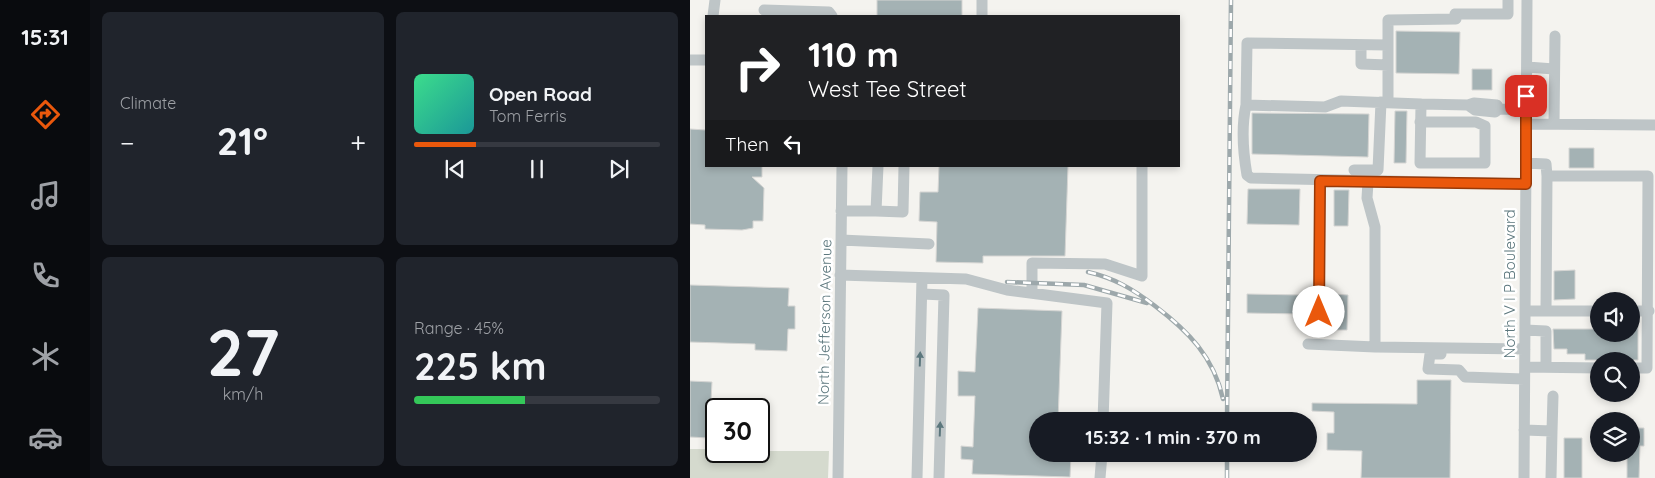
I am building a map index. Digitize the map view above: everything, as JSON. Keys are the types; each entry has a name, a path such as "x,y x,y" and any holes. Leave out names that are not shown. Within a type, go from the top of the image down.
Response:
{"street":[{"path":"713,15 715,0"},
{"path":"764,10 831,14 830,0"},
{"path":"982,0 982,15"},
{"path":"1354,170 1378,170 1388,65 1388,20 1456,19 1456,14 1508,14 1508,0"},
{"name":"North V I P Boulevard","path":"1524,478 1527,0"},
{"path":"1554,124 1555,36"},
{"path":"1388,45 1247,43 1246,105 1243,119 1247,174 1251,178 1320,181 1526,184"},
{"path":"1361,45 1361,64 1388,65"},
{"path":"690,60 705,60"},
{"path":"1527,67 1554,69"},
{"path":"1246,105 1325,107 1341,101 1468,105 1474,102 1497,105 1499,109 1526,110"},
{"path":"1420,122 1476,122 1486,126 1485,163 1420,163 1420,122 1421,104"},
{"path":"1526,124 1655,125"},
{"path":"1526,163 1546,164 1546,310"},
{"name":"North Jefferson Avenue","path":"838,478 842,167"},
{"path":"876,210 878,167"},
{"path":"841,211 876,210 903,212 904,167"},
{"path":"1032,292 1032,263 1105,264 1142,276 1142,167"},
{"path":"1547,176 1648,176 1649,311 1647,368 1640,368"},
{"path":"1319,312 1320,181"},
{"path":"1368,182 1367,198 1375,227 1375,347"},
{"path":"841,240 929,244"},
{"path":"840,275 966,279 981,282 992,288 1107,303 1103,412"},
{"path":"917,478 922,278"},
{"path":"922,294 944,295 939,478"},
{"path":"1525,311 1590,311"},
{"path":"1640,311 1649,311"},
{"path":"1525,330 1546,330 1546,367"},
{"path":"1308,344 1375,347 1525,363"},
{"path":"1525,363 1466,377 1459,370 1430,369 1428,366 1429,356 1432,353 1525,363 1546,367 1590,368"},
{"path":"1550,478 1553,396"},
{"path":"1524,430 1552,431"},
{"path":"1100,478 1101,462"}],"shaded area":[{"path":"690,449 705,449 705,463 770,463 770,451 829,451 828,478 690,478"}],"building":[{"path":"877,0 962,0 962,15 877,15"},
{"path":"1396,31 1460,32 1459,74 1396,73"},
{"path":"1472,69 1492,69 1492,90 1472,90"},
{"path":"1395,111 1407,111 1406,163 1394,163"},
{"path":"1252,113 1369,114 1368,157 1252,154"},
{"path":"690,129 705,130 705,167 762,167 762,177 752,177 764,188 763,221 753,221 753,228 742,230 705,229 705,225 690,224"},
{"path":"1569,148 1594,148 1594,168 1569,168"},
{"path":"939,167 1068,167 1065,256 983,256 983,263 936,262 937,222 919,221 920,192 938,192"},
{"path":"1248,189 1300,189 1299,225 1247,224"},
{"path":"1334,190 1349,190 1348,226 1334,226"},
{"path":"1575,270 1575,299 1554,300 1554,271"},
{"path":"690,285 789,288 788,306 795,306 795,329 788,329 787,351 755,350 755,344 690,342"},
{"path":"1247,294 1301,295 1300,314 1247,313"},
{"path":"1333,294 1348,295 1347,330 1332,330"},
{"path":"978,308 1062,311 1058,412 1029,412 1029,462 1071,462 1070,477 972,474 973,460 961,459 961,446 973,447 975,396 958,396 958,371 975,372"},
{"path":"1553,329 1590,329 1590,342 1638,342 1638,352 1590,352 1590,360 1585,360 1585,354 1567,354 1567,349 1554,349"},
{"path":"1417,380 1451,380 1450,478 1361,478 1362,451 1327,450 1327,433 1334,433 1334,412 1312,411 1312,403 1417,404"},
{"path":"690,381 712,382 711,398 705,398 705,438 690,437"},
{"path":"1640,428 1644,428 1644,446 1640,446"},
{"path":"1564,438 1582,438 1582,478 1564,478"},
{"path":"1627,462 1640,462 1639,478 1627,478"}],"railway":[{"path":"1227,412 1231,0"},
{"path":"1088,272 1106,277 1131,289 1155,306 1189,335 1213,370 1223,399"},
{"path":"1007,282 1084,285 1147,303"},
{"path":"1227,462 1227,478"}],"route":[{"path":"1319,312 1320,181 1526,184 1526,96"}]}
